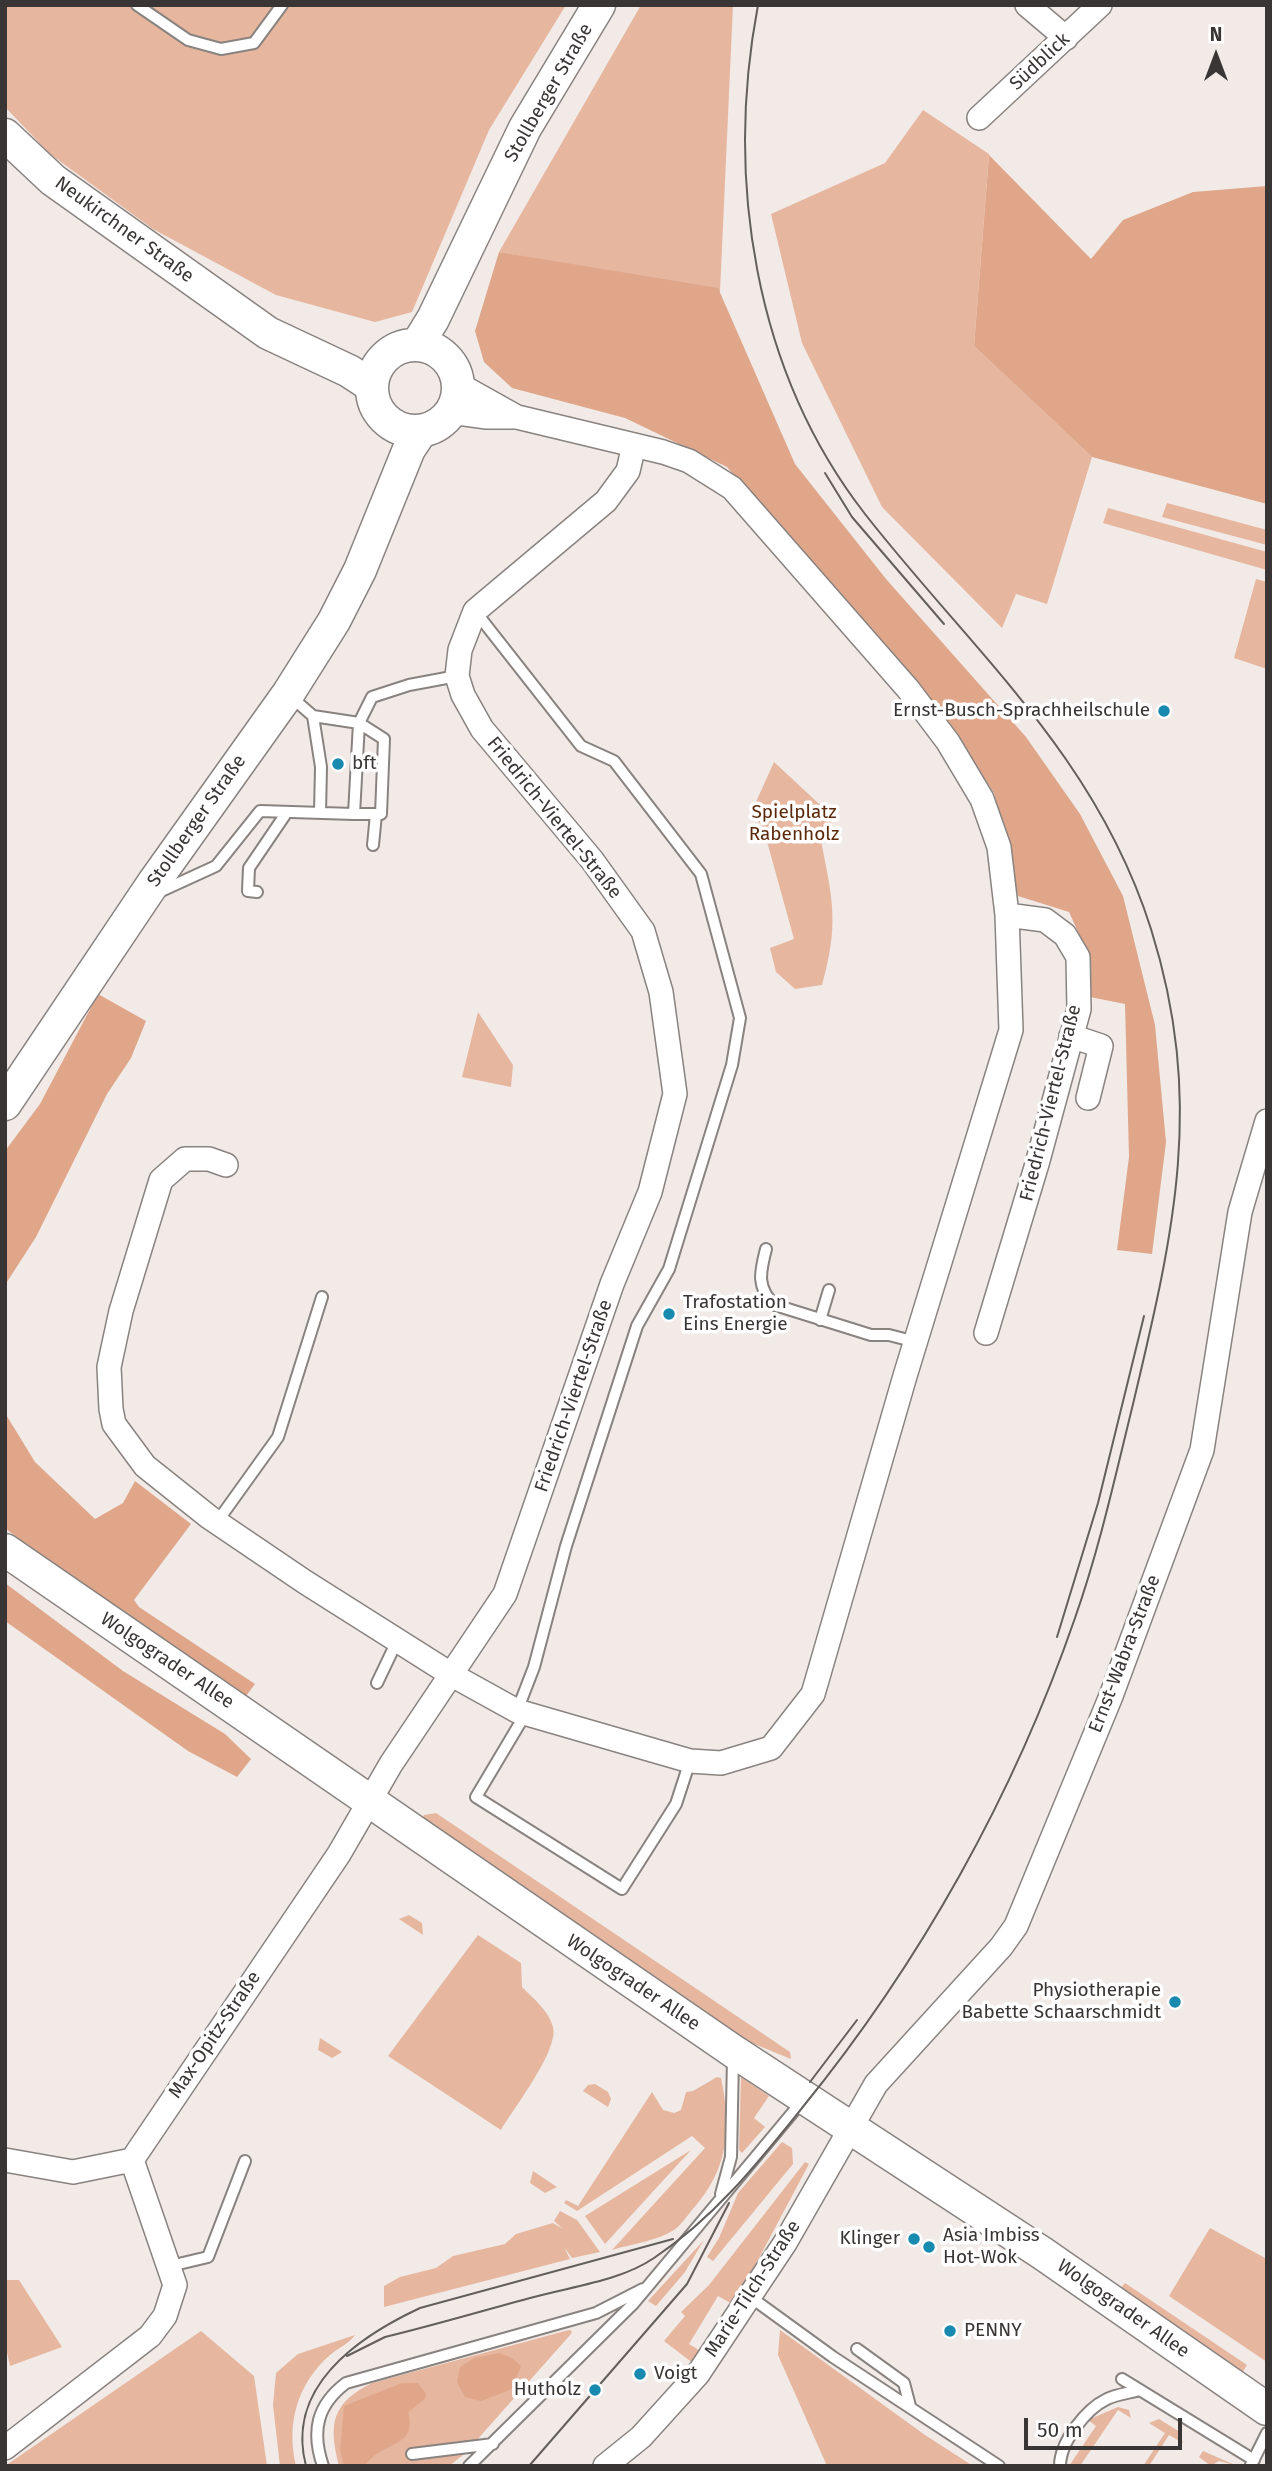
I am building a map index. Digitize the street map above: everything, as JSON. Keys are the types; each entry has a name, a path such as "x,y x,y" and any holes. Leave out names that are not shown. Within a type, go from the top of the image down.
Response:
{"main road":[{"name":"Stollberger Straße","path":"402,349 433,319 525,128 599,5"},
{"name":"Neukirchner Straße","path":"5,135 53,180 268,333 349,371 372,386"},
{"name":"Stollberger Straße","path":"451,385 449,336 472,265 482,220"},
{"name":"Neukirchner Straße","path":"249,317 293,327 362,353 402,349"},
{"path":"402,349 438,351 451,385 433,427 421,431 408,431 383,418 374,403 372,386 380,363 402,349"},
{"name":"Stollberger Straße","path":"375,532 383,473 383,418"},
{"name":"Stollberger Straße","path":"5,1104 142,900 288,694 334,621 409,449 421,431"},
{"name":"Wolgograder Allee","path":"5,1550 733,2051 1042,2253 1267,2409"}],"street":[{"path":"1027,5 1066,38"},
{"name":"Südblick","path":"979,118 1100,5"},
{"path":"226,1165 209,1159 185,1159 161,1180 121,1311 109,1367 114,1424 128,1446 145,1465 217,1522 305,1582 452,1675 522,1712 690,1761 721,1763 771,1748 813,1693 1011,1030 1007,915 999,847 982,799 948,742 908,690 732,488 689,461 634,445 517,416 487,417 451,385"},
{"path":"457,676 460,649 475,611 606,501 628,471 634,445"},
{"name":"Friedrich-Viertel-Straße","path":"368,1801 505,1594 611,1284 650,1192 675,1094 661,992 643,931 592,860 482,730 463,695 457,676"},
{"name":"Friedrich-Viertel-Straße","path":"986,1333 1037,1164 1079,1009 1078,957 1065,935 1045,920 1007,915"},
{"path":"1071,1036 1101,1046 1088,1098"},
{"name":"Ernst-Wabra-Straße","path":"851,2127 876,2084 1001,1947 1016,1926 1111,1696 1202,1450 1240,1212 1267,1121"},
{"name":"Max-Opitz-Straße","path":"132,2160 339,1854 368,1801"},
{"name":"Marie-Tilch-Straße","path":"605,2466 641,2437 698,2374 785,2243 851,2127"},
{"path":"5,2160 73,2172 132,2160 175,2285 165,2316 150,2336 5,2448"}],"lane":[{"path":"137,5 188,40 221,49 254,43 282,5"},
{"path":"475,611 582,746 614,761 701,874 740,1017 732,1065 669,1269 637,1325 566,1546 522,1712 476,1797 622,1889 676,1804 690,1761"},
{"path":"354,814 359,723 372,696 409,685 457,676"},
{"path":"142,900 216,866 260,811 381,814 384,739 359,723 313,716 288,694"},
{"path":"313,716 321,767 320,813"},
{"path":"257,892 248,891 249,868 268,835 287,812"},
{"path":"373,845 376,814"},
{"path":"766,1249 760,1271 761,1286 765,1296 775,1305 871,1335 890,1335 916,1342"},
{"path":"820,1320 829,1290"},
{"path":"217,1522 278,1437 322,1297"},
{"path":"377,1683 398,1639"},
{"path":"720,2197 731,2157 733,2051"},
{"path":"469,2466 649,2286 805,2097"},
{"path":"170,2266 208,2257 245,2161"},
{"path":"323,2466 318,2443 322,2407 329,2396 346,2383 596,2313 649,2286"},
{"path":"749,2296 833,2357 999,2466"},
{"path":"858,2349 904,2383 910,2406"},
{"path":"1122,2379 1252,2463 1267,2433"},
{"path":"1060,2466 1060,2458 1068,2441 1085,2416 1107,2399 1140,2390"},
{"path":"412,2454 493,2444"}],"green space":[{"path":"5,5 566,5 489,130 412,312 375,322 276,295 153,229 50,154 5,107"},
{"path":"641,5 733,5 720,292 499,252"},
{"path":"923,110 989,154 974,346 1092,457 1047,604 1016,594 1002,628 882,507 802,343 771,214 885,163"},
{"path":"1167,503 1267,530 1267,545 1162,517"},
{"path":"1108,508 1267,552 1267,570 1103,523"},
{"path":"1256,579 1267,582 1267,669 1234,658"},
{"name":"Spielplatz Rabenholz","path":"774,762 830,814 832,827 827,838 821,841 832,913 831,945 822,985 795,989 776,972 770,948 794,939 763,827 751,813"},
{"path":"478,1012 513,1065 511,1087 462,1077"},
{"path":"436,1813 790,2052 791,2059 747,2041 421,1821 424,1815"},
{"path":"409,1915 422,1923 423,1935 399,1919"},
{"path":"478,1935 521,1963 522,1987 544,2010 553,2027 553,2037 543,2064 501,2130 388,2056"},
{"path":"320,2038 342,2052 332,2058 318,2050"},
{"path":"717,2077 721,2078 726,2132 720,2164 704,2195 674,2230 652,2240 612,2250 705,2148 692,2136 577,2211 564,2203 566,2200 578,2206 652,2092 663,2110 674,2113 681,2110 686,2092 693,2091"},
{"path":"741,2077 769,2096 754,2118 765,2127 742,2153 739,2150"},
{"path":"595,2084 608,2092 611,2099 608,2107 583,2091 588,2085"},
{"path":"782,2142 792,2148 793,2164 713,2261 707,2257 719,2238 738,2193"},
{"path":"691,2150 605,2244 585,2216"},
{"path":"805,2162 809,2164 734,2305 718,2296 689,2344 702,2352 694,2364 664,2341 685,2316 681,2312 709,2285"},
{"path":"533,2171 557,2187 545,2193 530,2183"},
{"path":"560,2211 577,2220 600,2252 572,2258 564,2247 570,2259 384,2307 384,2286 400,2277 436,2268 453,2256 505,2244 516,2234 553,2223 563,2229 554,2221"},
{"path":"1210,2228 1267,2259 1267,2362 1169,2296"},
{"path":"704,2240 685,2272 656,2306 648,2301"},
{"path":"5,2280 19,2280 62,2347 10,2366 5,2343"},
{"path":"1125,2283 1247,2365 1242,2373 1119,2290"},
{"path":"780,2330 925,2435 973,2466 827,2466 778,2355"},
{"path":"201,2331 254,2376 267,2466 5,2466"},
{"path":"572,2331 571,2334 476,2441 409,2451 467,2452 449,2466 339,2466 334,2438 336,2416 348,2398 372,2383"},
{"path":"355,2335 330,2355 309,2379 302,2392 294,2420 292,2435 296,2466 280,2466 273,2405 276,2373 298,2354"},
{"path":"1118,2407 1129,2410 1131,2418 1118,2410 1080,2466 1069,2466 1096,2426 1088,2420"},
{"path":"1159,2419 1180,2432 1183,2443 1169,2435 1149,2466 1143,2466 1165,2433 1149,2423"},
{"path":"1203,2451 1235,2465 1219,2461 1211,2466 1199,2457"}],"shaded area":[{"path":"989,155 1091,259 1123,220 1193,192 1267,186 1267,504 1092,457 974,346"},
{"path":"499,252 718,288 795,464 886,579 1026,737 1080,814 1123,896 1155,1025 1166,1142 1152,1254 1117,1250 1129,1157 1125,1004 1090,997 1085,947 1069,912 1018,896 994,793 961,744 727,467 625,418 512,388 484,362 475,331"},
{"path":"98,994 146,1021 131,1058 107,1094 36,1237 5,1285 5,1151 40,1104"},
{"path":"5,1413 35,1462 95,1519 123,1503 135,1481 191,1524 134,1600 139,1607 255,1684 243,1700 49,1563 5,1528"},
{"path":"5,1583 123,1671 225,1734 251,1759 237,1777 188,1751 5,1621"},
{"path":"499,2353 512,2358 521,2366 512,2389 481,2401 465,2397 457,2382 460,2367 475,2358"},
{"path":"402,2383 418,2383 426,2394 425,2399 408,2412 408,2432 365,2466 344,2466 340,2450 344,2406"}],"tram line":[{"path":"347,2356 385,2337 612,2278 641,2266 696,2226 734,2189 845,2053 886,1995 960,1875 993,1813 1051,1684 1084,1591 1107,1510 1148,1338 1171,1222 1178,1166 1180,1109 1177,1051 1167,992 1151,929 1127,867 1098,810 1065,758 1028,708 865,514 827,458 797,399 774,336 758,271 748,205 745,138 749,71 758,5"},
{"path":"825,473 852,517 944,624"},
{"path":"1057,1637 1098,1503 1144,1316"},
{"path":"810,2082 857,2020"},
{"path":"529,2466 687,2284 729,2203"},
{"path":"306,2466 302,2438 306,2412 316,2389 332,2368 373,2334 420,2308 673,2239"}],"place":[{"name":"Ernst-Busch-Sprachheilschule","path":"1164,711"},
{"name":"bft","path":"338,764"},
{"name":"Trafostation Eins Energie","path":"669,1314"},
{"name":"Physiotherapie Babette Schaarschmidt","path":"1175,2002"},
{"name":"Klinger","path":"914,2239"},
{"name":"Asia Imbiss Hot-Wok","path":"929,2247"},
{"name":"PENNY","path":"950,2331"},
{"name":"Voigt","path":"640,2374"},
{"name":"Hutholz","path":"595,2390"}]}
